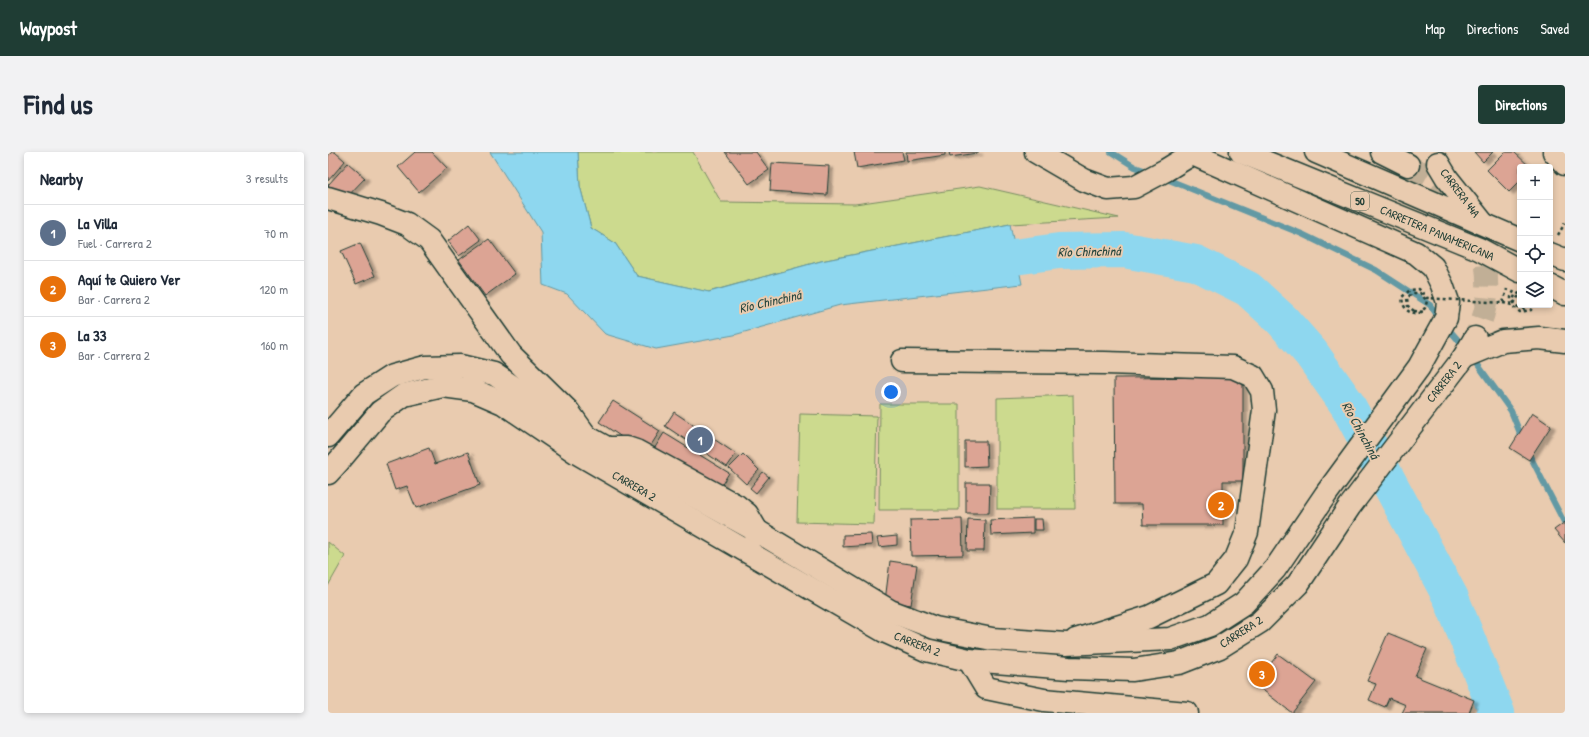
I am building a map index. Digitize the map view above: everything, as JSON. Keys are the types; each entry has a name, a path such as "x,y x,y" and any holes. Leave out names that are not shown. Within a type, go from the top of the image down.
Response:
{"main road":[{"path":"1036,152 1084,180 1108,189 1134,187 1166,170 1190,153"},
{"name":"CARRETERA PANAMERICANA","path":"1242,152 1479,249 1517,278"},
{"name":"50","path":"1316,152 1482,222 1517,239"},
{"path":"1382,152 1408,165"},
{"path":"1554,152 1565,164"},
{"name":"CARRERA 2","path":"328,473 380,412 404,395 443,386 473,390 503,403 577,453 602,456 757,531 890,611 935,628 992,640 1066,644 1170,639 1210,625 1244,603 1275,569 1326,494 1419,367 1446,318 1448,302 1433,267 1416,253 1190,153"},
{"name":"CARRERA 44A","path":"1438,163 1447,178 1482,222"},
{"path":"328,198 381,214 407,224 429,240 511,355 568,411 587,437"},
{"path":"1553,255 1565,260"},
{"path":"1553,288 1565,294"},
{"name":"CARRERA 2","path":"328,436 364,394 392,376 425,367 460,366 494,374 587,437 602,456 748,552 884,631 926,650 969,660 1069,668 1133,670 1179,663 1220,647 1260,622 1298,584 1350,506 1464,357 1475,338"},
{"path":"1464,357 1503,341 1539,338 1565,341"},
{"path":"902,361 1105,363 1233,367 1253,376 1262,391 1264,410 1247,532 1236,559 1216,584 1149,617 1066,644"},
{"path":"328,436 349,450"},
{"path":"748,552 757,531"},
{"path":"969,660 986,688 1044,700 1187,713"}],"path":[{"path":"1517,283 1510,297 1511,305 1520,312 1531,310 1531,308"},
{"path":"1414,311 1408,306 1407,298 1413,293 1420,293 1427,301 1425,308 1420,313 1412,314 1405,309 1402,303 1402,297 1410,290 1419,289 1427,298 1513,305 1517,299"},
{"path":"1503,303 1507,290"},
{"path":"1517,294 1514,295 1514,301 1517,306"}],"green space":[{"path":"578,152 693,152 721,202 855,204 980,186 1119,218 1010,224 821,261 708,292 637,276 615,243 591,228 580,186"},
{"path":"1073,395 1075,509 997,509 997,398"},
{"path":"880,404 959,404 959,510 879,510"},
{"path":"800,414 877,416 874,524 797,522"},
{"path":"328,542 345,556 328,586"}],"water":[{"path":"490,152 578,152 580,186 591,228 615,243 637,276 709,292 821,261 1010,224 1022,284 840,305 734,335 656,349 605,334 567,294 543,285 541,232"}],"building":[{"path":"332,152 335,152 345,161 328,181 328,156"},
{"path":"415,152 432,152 447,168 419,192 398,167"},
{"path":"725,152 756,152 769,170 749,184"},
{"path":"854,152 902,152 904,160 857,168"},
{"path":"906,152 945,152 945,155 907,161"},
{"path":"949,152 978,152 978,153 950,157"},
{"path":"1474,152 1493,152 1483,162"},
{"path":"1505,152 1514,152 1527,164 1517,164 1517,184 1509,192 1487,170"},
{"path":"348,163 365,178 344,200 328,185"},
{"path":"772,163 829,166 827,195 770,191"},
{"path":"469,224 481,240 459,256 448,241"},
{"path":"489,239 515,274 485,296 459,260"},
{"path":"360,243 375,276 356,284 341,251"},
{"path":"1243,377 1243,481 1223,481 1223,525 1143,525 1142,504 1115,504 1114,378"},
{"path":"613,401 660,431 646,453 599,422"},
{"path":"674,412 736,454 727,467 665,426"},
{"path":"1532,413 1551,426 1529,460 1510,448"},
{"path":"664,433 729,473 716,494 651,454"},
{"path":"965,441 986,441 987,466 965,467"},
{"path":"429,448 435,464 468,452 480,485 416,508 407,486 395,490 386,464"},
{"path":"743,454 759,470 746,484 729,468"},
{"path":"763,472 769,477 756,493 750,488"},
{"path":"966,483 990,483 989,513 966,513"},
{"path":"1033,518 1033,533 991,535 990,520"},
{"path":"962,519 963,555 911,556 910,520"},
{"path":"968,519 985,520 984,551 967,551"},
{"path":"1034,519 1042,519 1043,530 1034,530"},
{"path":"1565,522 1565,543 1554,530"},
{"path":"871,534 872,545 843,547 843,535"},
{"path":"897,536 897,545 879,547 877,538"},
{"path":"890,561 917,565 911,605 885,601"},
{"path":"1388,633 1427,649 1415,676 1474,700 1469,713 1402,713 1406,705 1389,698 1385,707 1369,700 1376,684 1367,681"},
{"path":"1278,654 1316,682 1292,713 1255,684"}],"waterway":[{"path":"1111,152 1135,167 1150,172"},
{"path":"1164,178 1302,234 1376,270 1430,305 1440,319"},
{"name":"Río Chinchiná","path":"968,263 1059,251 1124,250 1196,263 1248,289 1282,320 1311,353 1347,404 1451,598 1497,713"},
{"path":"1446,326 1465,348"},
{"path":"1473,358 1511,411 1522,438"},
{"path":"1527,450 1565,524"}],"tunnel":[{"path":"1408,165 1432,178 1449,192 1471,221 1478,237 1484,255 1487,272 1487,291 1484,313 1475,338"}],"place":[{"name":"La Villa","path":"700,440"},
{"name":"Aquí te Quiero Ver","path":"1221,505"},
{"name":"La 33","path":"1262,674"}]}
